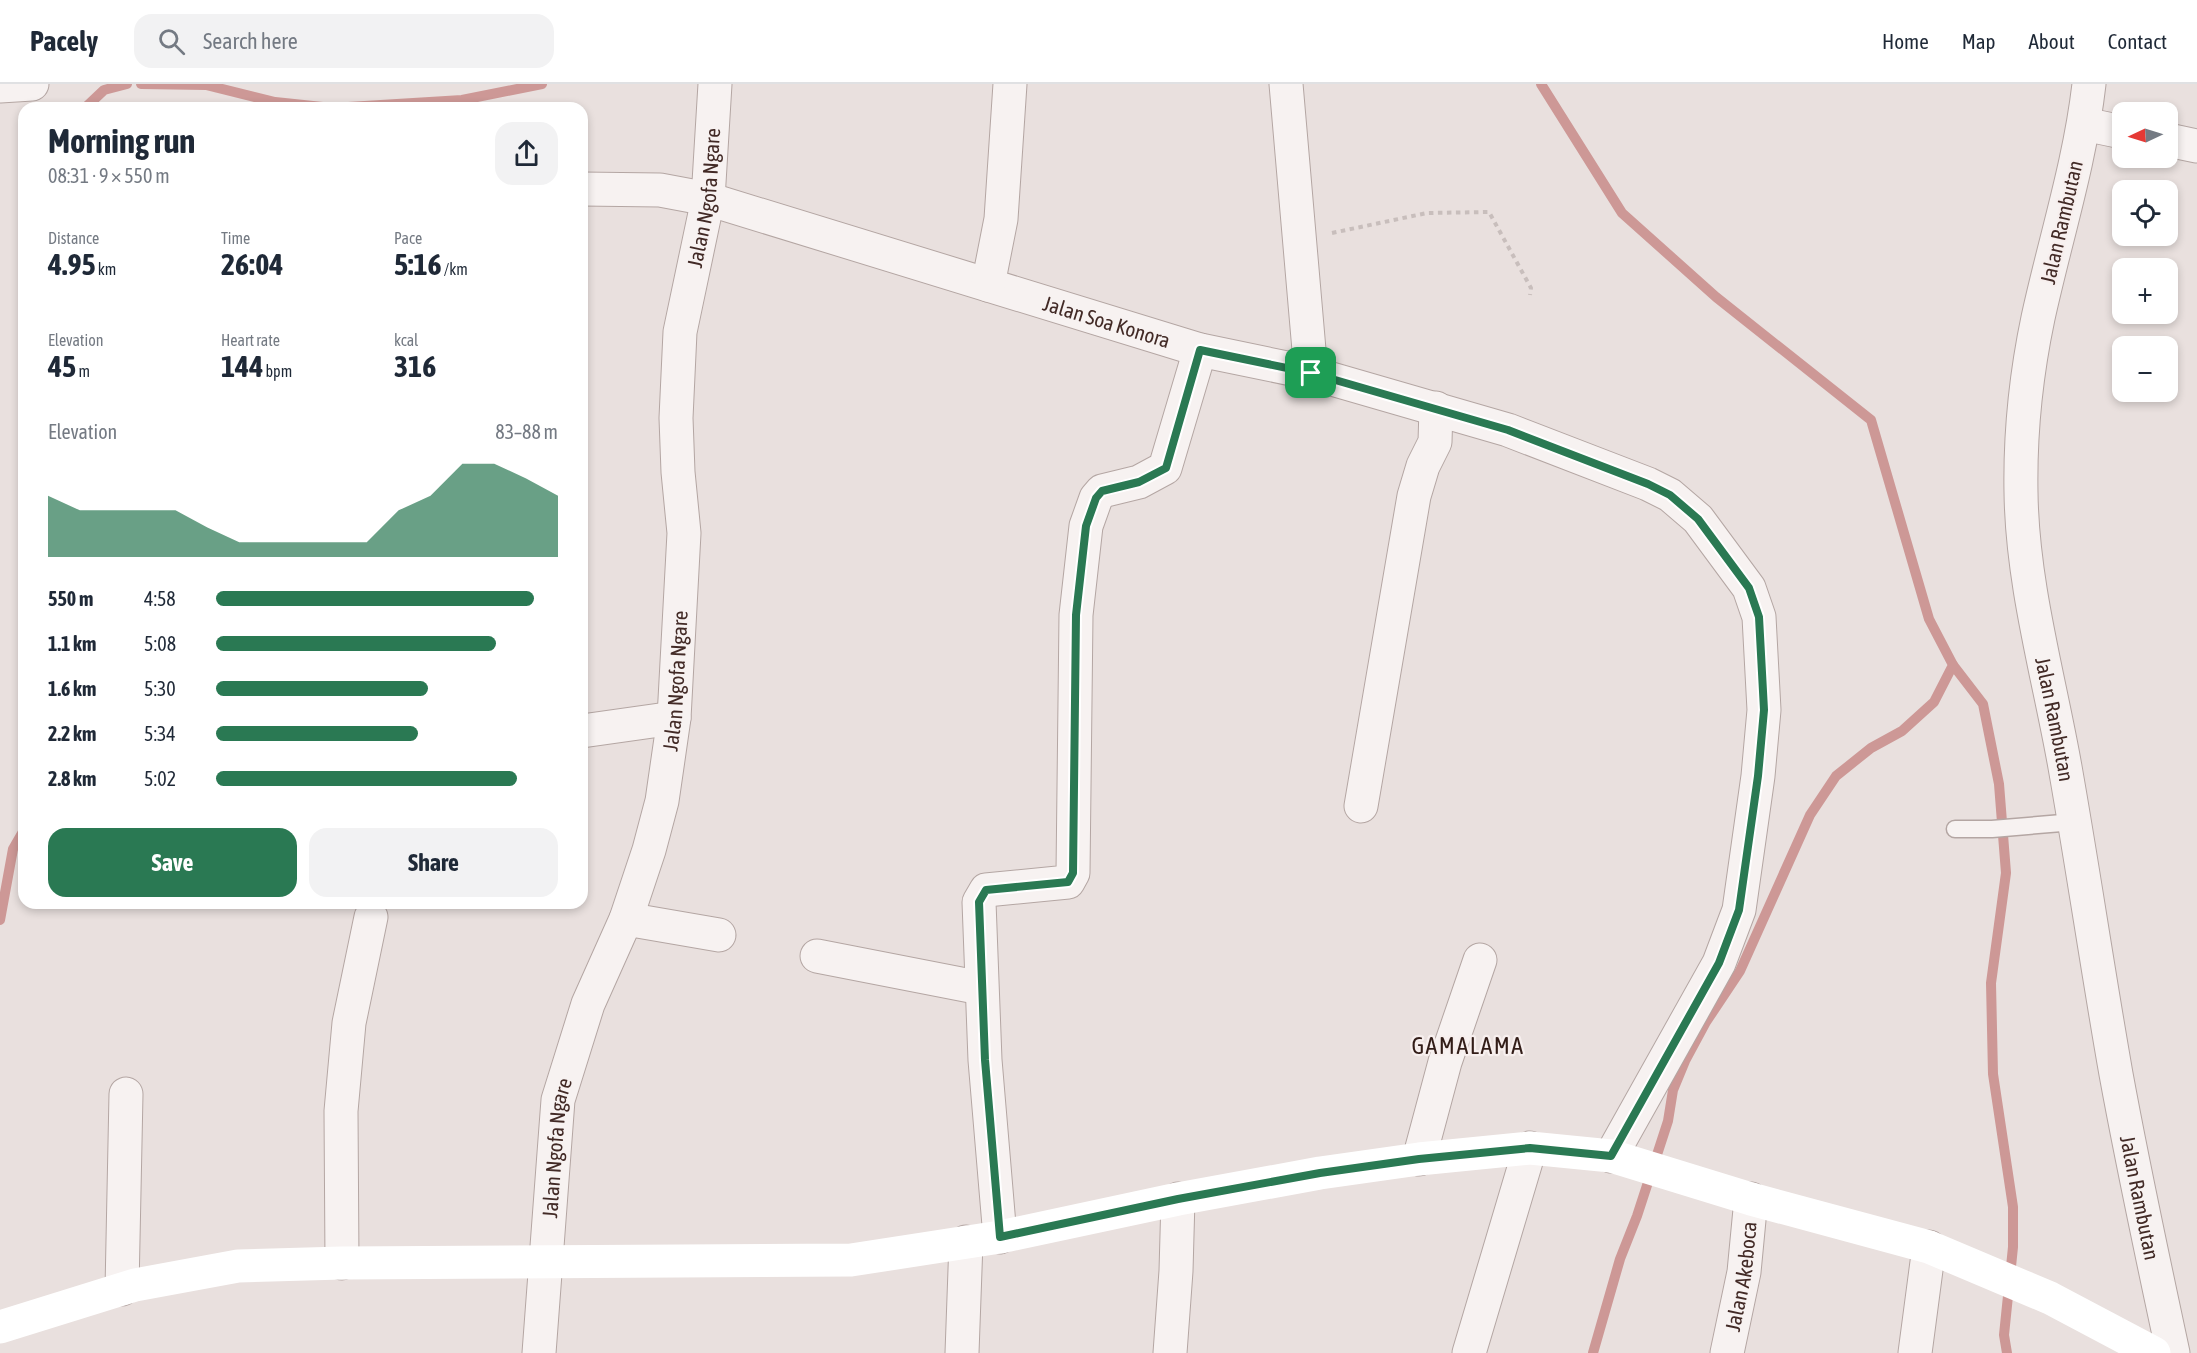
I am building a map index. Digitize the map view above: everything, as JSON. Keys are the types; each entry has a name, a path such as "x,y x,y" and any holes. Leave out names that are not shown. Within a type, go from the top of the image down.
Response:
{"street":[{"path":"0,86 32,84"},
{"name":"Jalan Ngofa Ngare","path":"539,1353 558,1100 588,1004 626,919 649,850 662,801 674,718 684,532 676,418 680,332 708,199 715,84"},
{"path":"988,285 1000,219 1010,84"},
{"path":"1286,84 1311,373"},
{"name":"Jalan Rambutan","path":"2089,84 2084,124 2034,343 2026,389 2021,493 2026,556 2097,949 2116,1074 2173,1353"},
{"path":"2084,124 2112,130"},
{"path":"2178,142 2197,146"},
{"name":"Jalan Soa Konora","path":"588,189 660,190 708,199 821,236 1200,350 1311,373 1436,408 1508,430 1620,472 1670,495 1698,519 1749,588 1759,617 1764,710 1758,776 1739,910 1719,963 1624,1160"},
{"path":"1000,1237 981,988 979,902 986,890 1068,882 1073,873 1076,615 1086,526 1096,498 1102,491 1139,482 1166,468 1200,350"},
{"path":"1361,806 1414,496 1423,466 1434,442 1436,408"},
{"path":"588,730 674,718"},
{"path":"342,1263 341,1111 348,1023 372,917"},
{"path":"626,919 719,935"},
{"path":"817,956 981,988"},
{"path":"1419,1159 1445,1062 1480,960"},
{"path":"122,1289 126,1094"},
{"path":"1469,1353 1530,1148"},
{"path":"7,1325 135,1285 237,1266 342,1263 851,1260 1000,1237 1178,1199 1320,1173 1419,1159 1530,1148 1624,1160 1751,1199 1929,1247 2050,1298 2154,1353"},
{"path":"1170,1353 1178,1199"},
{"name":"Jalan Akeboca","path":"1727,1353 1744,1272 1751,1199"},
{"path":"962,1353 966,1242"},
{"path":"1915,1353 1929,1247"}],"lane":[{"path":"1955,829 2009,828 2074,822"}],"path":[{"path":"1299,240 1427,213 1489,212 1531,288 1530,295"}],"waterway":[{"path":"91,102 104,90 127,84"},
{"path":"141,84 206,85 275,102"},
{"path":"430,102 462,100 542,84"},
{"path":"1541,84 1622,213 1716,297 1871,420 1929,619 1953,665 1934,702 1902,731 1871,748 1836,776 1810,815 1740,971 1706,1022 1685,1061 1673,1090 1668,1121 1637,1216 1620,1259 1593,1353"},
{"path":"1953,665 1983,704 1999,784 2006,873 1991,983 1993,1074 2013,1207 2013,1247 2004,1335 2007,1353"},
{"path":"0,920 13,849 18,840"}],"district":[{"name":"GAMALAMA","path":"1468,1045"}],"route":[{"path":"1200,350 1311,373 1508,430 1620,472 1670,495 1698,519 1749,588 1759,617 1764,710 1758,776 1739,910 1719,963 1611,1156 1530,1148 1419,1159 1320,1173 1178,1199 1000,1237 985,1060 979,902 986,890 1068,882 1073,873 1076,615 1086,526 1096,498 1102,491 1139,482 1166,468 1200,350"}]}
